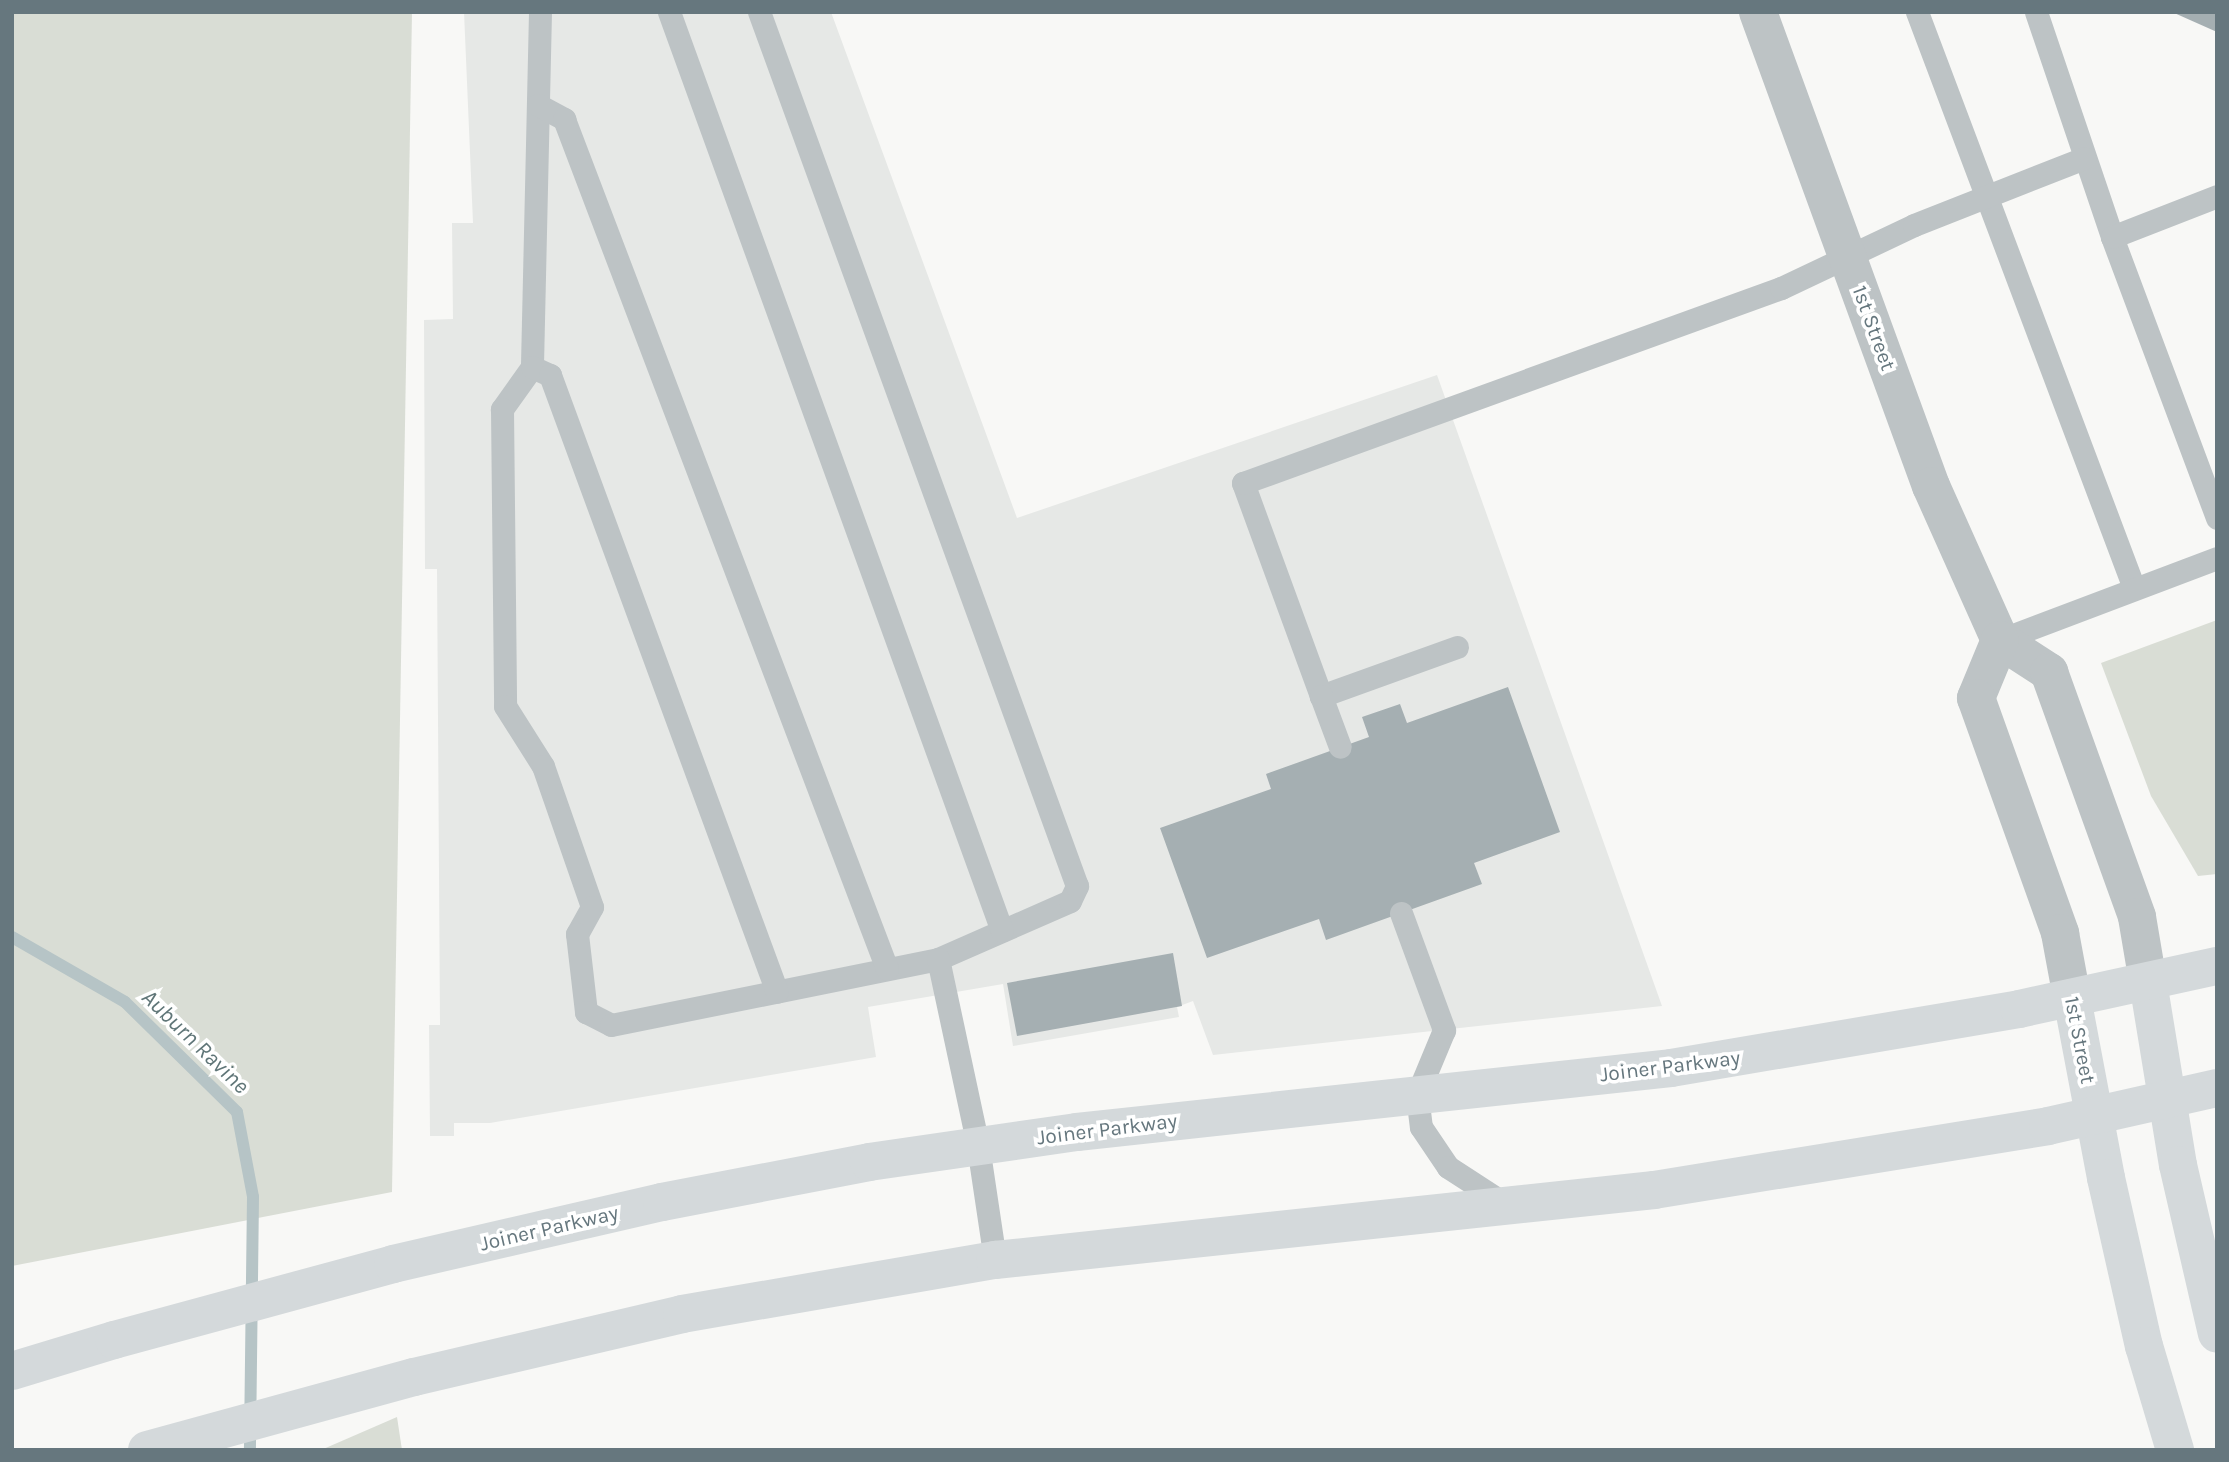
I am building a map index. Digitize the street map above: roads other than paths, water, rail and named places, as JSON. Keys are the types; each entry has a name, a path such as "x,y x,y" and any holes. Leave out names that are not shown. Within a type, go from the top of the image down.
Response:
{"main road":[{"name":"Joiner Parkway","path":"12,1371 114,1340 394,1264 662,1202 869,1162 1077,1132 1671,1068 1806,1047 2072,998 2217,966"},
{"path":"2148,982 2178,1165 2217,1335"},
{"name":"1st Street","path":"2072,998 2094,1116 2144,1346 2175,1450"},
{"path":"147,1450 414,1377 681,1314 995,1260 1654,1190 1801,1168 2094,1116 2217,1088"}],"street":[{"name":"1st Street","path":"1758,12 1931,486 2000,640 1976,698 2060,933 2072,998"},
{"path":"2000,640 2049,672 2137,917 2148,982"}],"lane":[{"path":"540,12 532,367 502,409 505,706 544,766 592,907 577,934 586,1012 611,1025 938,959 1070,901 1077,886 758,12"},
{"path":"670,12 1002,931"},
{"path":"1917,12 2134,588"},
{"path":"2036,12 2112,237 2217,518"},
{"path":"538,106 564,119 887,969"},
{"path":"1340,747 1243,483 1781,288 1848,255 1988,195 2084,158"},
{"path":"2112,237 2217,196"},
{"path":"532,367 550,375 777,992"},
{"path":"2000,640 2217,558"},
{"path":"1321,696 1457,647"},
{"path":"1401,913 1444,1030 1417,1096 1422,1127 1448,1167 1508,1206"},
{"path":"938,959 978,1146 995,1260"}],"waterway":[{"name":"Auburn Ravine","path":"12,937 125,1002 237,1112 253,1197 250,1450"}]}
